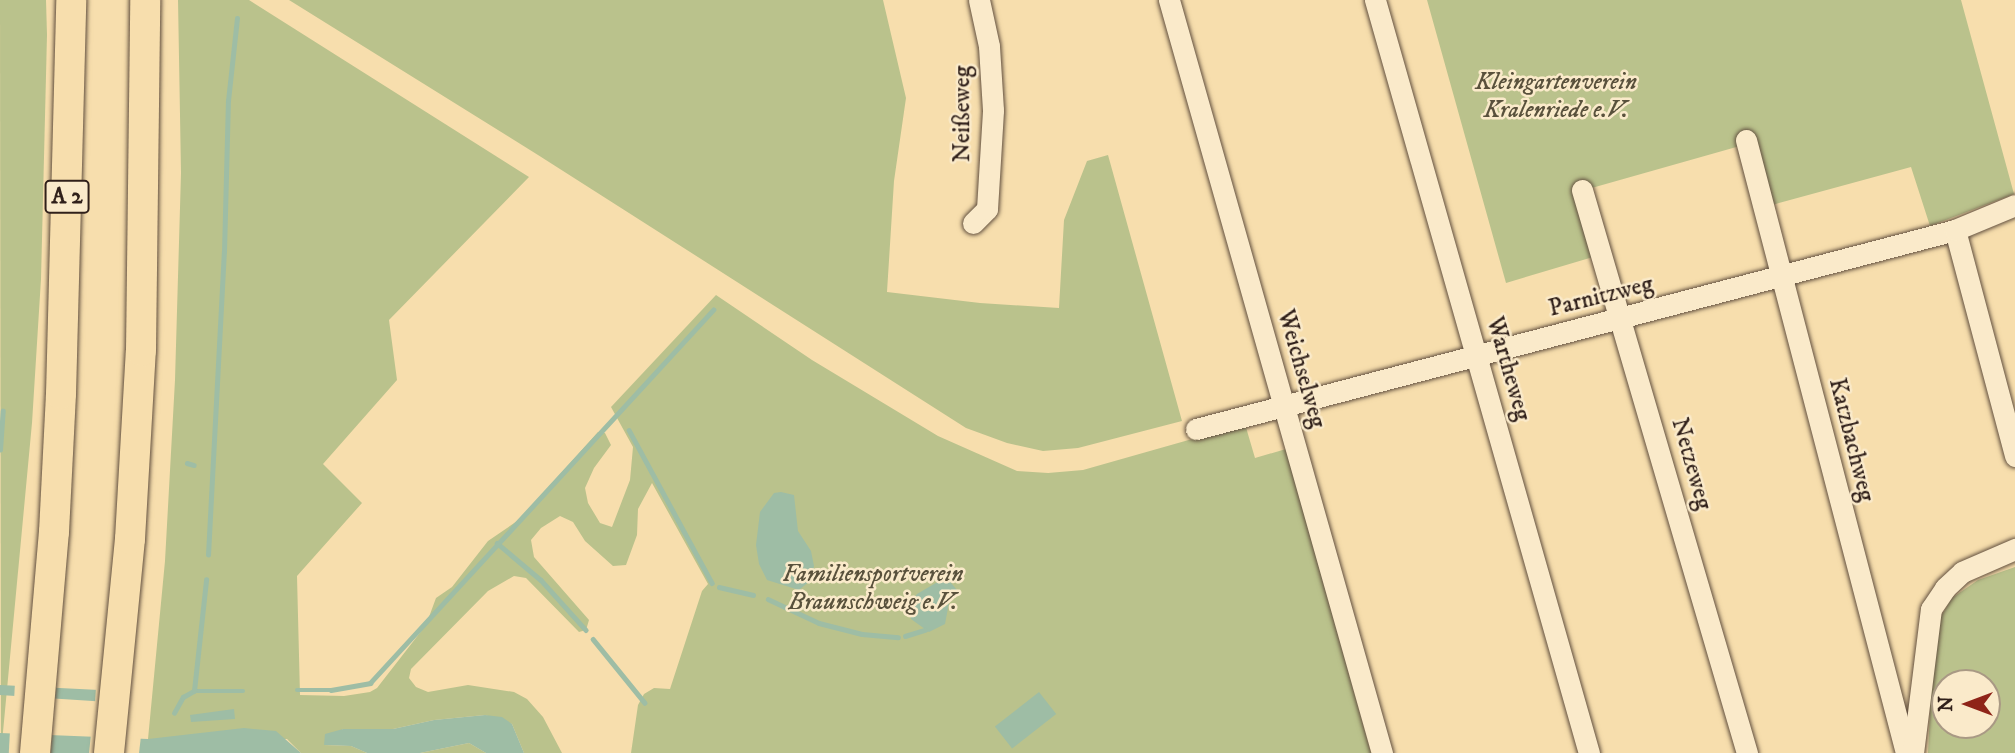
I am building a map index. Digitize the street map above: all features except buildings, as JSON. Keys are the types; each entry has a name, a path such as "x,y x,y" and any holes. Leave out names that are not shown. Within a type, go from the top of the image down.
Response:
{"highway":[{"name":"A 2","path":"36,753 37,640 61,394 71,0"},
{"path":"109,753 121,640 141,351 145,0"},
{"path":"18,753 37,640"}],"street":[{"name":"Neißeweg","path":"974,223 987,209 993,110 989,46 979,0"},
{"name":"Weichselweg","path":"1169,0 1382,753"},
{"name":"Wartheweg","path":"1376,0 1589,753"},
{"name":"Katzbachweg","path":"1746,140 1906,753"},
{"name":"Netzeweg","path":"1582,190 1747,753"},
{"name":"Parnitzweg","path":"1196,429 1283,404 1622,320 1955,230 2015,205"},
{"path":"1955,230 2015,456"},
{"path":"1913,753 1931,609 1945,588 1962,572 2015,549"}],"green space":[{"path":"0,0 46,0 47,35 41,279 32,423 1,753"},
{"name":"Familiensportverein Braunschweig e.V.","path":"178,0 249,0 529,177 389,320 397,380 323,464 362,503 297,576 300,695 344,696 370,692 377,688 426,625 436,598 452,587 488,541 520,519 598,432 605,433 611,445 594,468 585,488 588,503 600,523 612,527 630,480 633,447 611,407 716,295 812,360 938,436 1017,471 1048,473 1083,470 1245,424 1255,458 1286,449 1371,753 631,753 638,705 644,694 654,688 670,689 702,591 708,584 652,483 638,509 637,535 626,565 613,566 585,541 573,522 560,516 541,528 531,540 534,557 589,620 586,630 579,632 526,578 514,576 488,591 411,669 409,678 416,687 428,692 468,685 514,692 527,699 543,717 562,753 524,753 512,724 485,715 434,720 393,729 343,729 324,745 351,746 367,753 301,753 287,739 148,739 165,561 175,380 181,173"},
{"path":"289,0 883,0 906,98 894,181 887,292 980,303 1059,308 1064,220 1087,161 1108,155 1182,421 1078,448 1043,451 1007,443 966,428"},
{"name":"Kleingartenverein Kralenriede e.V.","path":"1427,0 1961,0 2014,194 1930,226 1911,167 1772,205 1754,142 1574,193 1593,257 1506,283"},
{"path":"2015,567 2015,753 1928,753 1931,690 1931,739 2001,739 2001,669 1932,669 1934,628 1952,598 1978,580"},
{"path":"469,743 486,753 420,753"}],"shaded area":[{"path":"774,493 794,495 798,531 811,551 814,566 811,580 799,590 767,580 759,564 756,545 760,512"},
{"path":"946,577 957,590 949,603 945,624 929,632 911,619 908,606 917,594"},
{"path":"0,685 139,692 139,704 0,695"},
{"path":"1039,692 1056,714 1012,749 995,726"},
{"path":"234,709 235,719 191,722 190,715"},
{"path":"485,715 502,717 512,724 524,753 486,753 469,743 420,753 367,753 351,746 324,745 325,734 343,729 393,729 434,720"},
{"path":"244,728 276,731 301,753 0,753 0,733 148,739"}],"pier":[{"path":"15,682 56,684 55,701 14,699"},
{"path":"96,686 140,689 143,691 142,704 139,707 95,704"},
{"path":"10,730 52,732 51,753 9,753"},
{"path":"91,734 141,736 139,753 89,753"}],"waterway":[{"path":"208,555 224,252 228,101 237,18"},
{"path":"297,690 331,690 370,683 713,310"},
{"path":"0,450 3,411"},
{"path":"629,430 712,583"},
{"path":"187,463 194,465"},
{"path":"497,543 541,580 586,630"},
{"path":"174,713 183,697 194,691 206,580"},
{"path":"719,587 753,595"},
{"path":"768,599 819,623 862,634 898,637"},
{"path":"905,636 925,630"},
{"path":"593,639 645,703"},
{"path":"194,691 243,691"}]}
